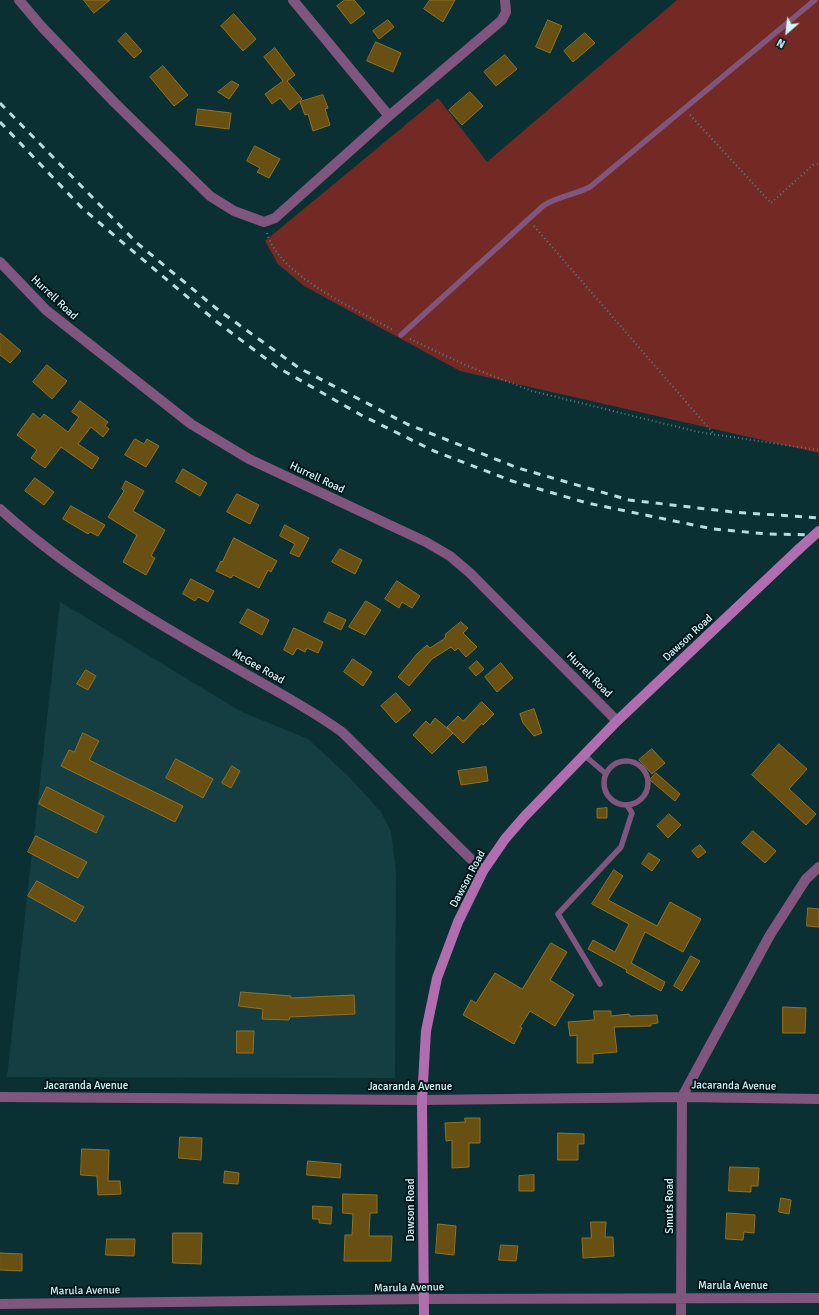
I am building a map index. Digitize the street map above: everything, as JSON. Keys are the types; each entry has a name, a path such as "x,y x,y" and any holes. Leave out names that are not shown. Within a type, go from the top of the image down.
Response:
{"street":[{"path":"19,0 42,27 110,97 210,196 234,212 264,222 275,218 389,116 502,20 506,12 506,0"},
{"path":"293,0 389,116"},
{"name":"Hurrell Road","path":"0,262 46,310 191,424 249,459 426,542 450,556 470,573 618,721"},
{"name":"McGee Road","path":"0,509 26,533 87,579 219,659 324,718 342,732 483,871"},
{"name":"Dawson Road","path":"424,1315 422,1100 426,1031 437,978 458,922 483,871 505,839 584,755 819,531"},
{"path":"682,1097 770,935 806,879 819,867"},
{"name":"Jacaranda Avenue","path":"0,1097 422,1100 682,1097 819,1099"},
{"name":"Smuts Road","path":"681,1315 682,1097"},
{"name":"Marula Avenue","path":"0,1304 424,1299 819,1298"}],"lane":[{"path":"401,335 550,201 579,193 590,187 685,110 815,0"},
{"path":"584,755 605,773"},
{"path":"624,761 637,764 644,770 648,779 645,792 636,803 627,805 614,802 605,792 603,782 605,773 611,766 624,761"},
{"path":"600,984 558,914 621,847 632,813 627,805"}],"path":[{"path":"685,110 771,203 813,165 819,164"},
{"path":"529,220 714,434"},
{"path":"264,222 270,243 282,260 315,287 401,335 470,367 532,391 698,432 819,450"}],"shaded area":[{"path":"677,0 819,0 819,453 460,371 304,286 278,264 265,241 438,98 487,162"},
{"path":"60,602 242,712 308,739 349,777 381,812 391,832 396,872 395,1078 7,1077"}],"building":[{"path":"84,0 110,0 94,13"},
{"path":"345,0 354,0 365,13 351,24 337,6"},
{"path":"430,0 455,0 443,22 424,9"},
{"path":"234,14 256,39 243,51 221,26"},
{"path":"388,20 394,27 379,39 373,31"},
{"path":"548,20 562,26 550,53 536,47"},
{"path":"126,33 142,51 134,58 118,41"},
{"path":"585,33 595,43 573,62 564,51"},
{"path":"376,42 401,53 393,72 367,61"},
{"path":"275,48 295,75 287,81 302,99 290,110 280,98 272,104 265,94 283,81 264,57"},
{"path":"505,55 517,69 496,86 484,72"},
{"path":"163,66 188,95 174,106 150,77"},
{"path":"232,81 239,85 229,99 218,92"},
{"path":"470,92 483,106 462,125 449,110"},
{"path":"323,95 328,108 325,109 330,125 313,131 308,114 305,115 300,102"},
{"path":"198,109 231,113 229,129 196,125"},
{"path":"255,146 280,159 269,178 257,172 260,168 247,161"},
{"path":"0,333 21,351 10,363 0,355"},
{"path":"47,365 67,381 52,399 33,382"},
{"path":"80,401 108,422 105,426 109,429 103,437 91,427 78,444 99,458 92,469 61,447 45,468 31,458 37,450 17,435 33,413 40,419 44,414 68,432 79,417 72,412"},
{"path":"135,439 144,444 147,439 159,446 146,467 125,455"},
{"path":"183,469 207,483 200,496 176,482"},
{"path":"35,478 54,492 44,505 25,491"},
{"path":"126,481 144,491 133,511 165,530 151,556 155,558 146,575 123,562 137,535 108,517 124,491 122,489"},
{"path":"237,494 259,505 250,524 227,512"},
{"path":"71,506 105,525 98,536 90,532 88,534 63,519"},
{"path":"285,525 309,538 299,557 290,553 295,544 280,536"},
{"path":"234,538 277,561 271,572 268,570 259,588 233,575 231,578 216,571"},
{"path":"340,549 362,560 355,574 332,562"},
{"path":"191,579 214,591 208,602 198,597 195,601 183,594"},
{"path":"397,581 420,596 412,608 402,602 399,608 385,599"},
{"path":"366,601 381,610 365,635 349,627"},
{"path":"248,609 269,620 262,635 240,623"},
{"path":"329,612 346,620 341,630 324,622"},
{"path":"461,622 468,628 463,633 477,647 466,657 458,648 455,651 451,647 432,659 409,686 398,677 417,654 427,645 430,648 444,639 446,636 445,635"},
{"path":"294,628 323,642 318,653 307,648 305,652 297,648 293,655 284,650"},
{"path":"353,659 372,672 363,686 344,672"},
{"path":"477,661 484,669 476,676 469,668"},
{"path":"501,663 513,678 497,692 485,677"},
{"path":"86,670 96,676 88,690 77,684"},
{"path":"396,693 411,710 396,723 381,706"},
{"path":"482,702 494,714 483,725 482,723 463,743 447,727 458,716 463,721"},
{"path":"534,709 542,733 534,736 523,723 520,714"},
{"path":"435,718 453,733 432,754 413,735 426,721 430,725"},
{"path":"83,733 99,741 89,760 183,806 175,822 61,766 69,750 74,752"},
{"path":"779,744 807,769 789,789 816,814 806,825 752,775"},
{"path":"652,749 665,763 652,774 639,760"},
{"path":"176,759 213,779 203,798 166,778"},
{"path":"232,766 240,771 231,788 222,783"},
{"path":"486,767 488,781 461,785 458,771"},
{"path":"656,773 680,794 675,801 650,780"},
{"path":"47,787 104,816 96,833 39,804"},
{"path":"607,808 607,818 597,818 597,809"},
{"path":"669,814 681,825 668,838 657,826"},
{"path":"753,831 776,851 765,863 742,843"},
{"path":"36,836 87,862 78,878 28,852"},
{"path":"700,845 706,852 698,858 692,851"},
{"path":"649,853 660,860 652,871 642,864"},
{"path":"614,870 623,876 608,900 657,926 670,902 701,919 683,952 645,932 631,963 665,982 661,991 626,972 627,970 588,949 593,940 615,952 629,924 592,904"},
{"path":"37,881 84,907 75,922 28,896"},
{"path":"808,908 819,909 819,927 807,926"},
{"path":"551,943 567,952 550,980 574,995 555,1026 530,1011 520,1027 522,1028 514,1044 463,1015 471,1000 476,1003 495,973 522,989"},
{"path":"691,956 700,961 682,991 674,986"},
{"path":"241,992 291,996 291,998 354,995 355,1014 290,1017 289,1020 262,1019 263,1009 239,1006"},
{"path":"783,1007 806,1008 805,1033 783,1033"},
{"path":"594,1011 611,1011 611,1016 629,1014 630,1016 657,1015 658,1023 651,1024 651,1026 614,1027 617,1052 593,1054 593,1063 577,1063 577,1035 570,1036 568,1022 594,1020"},
{"path":"237,1031 254,1031 253,1053 237,1053"},
{"path":"465,1118 480,1118 480,1143 469,1143 469,1167 452,1168 452,1140 446,1141 445,1123 465,1122"},
{"path":"558,1133 584,1134 584,1144 578,1144 578,1160 558,1160"},
{"path":"180,1137 202,1138 201,1160 179,1158"},
{"path":"82,1149 109,1150 108,1181 120,1181 121,1194 98,1195 97,1176 81,1175"},
{"path":"308,1161 341,1164 340,1178 307,1175"},
{"path":"730,1167 759,1168 758,1186 751,1186 751,1192 729,1191"},
{"path":"225,1171 239,1173 238,1184 224,1183"},
{"path":"534,1175 534,1191 519,1191 519,1176"},
{"path":"343,1194 377,1195 377,1213 370,1213 369,1236 392,1236 391,1261 344,1261 345,1235 352,1235 353,1214 343,1213"},
{"path":"781,1198 791,1200 789,1214 779,1212"},
{"path":"313,1206 332,1207 331,1224 319,1223 319,1219 313,1219"},
{"path":"727,1213 755,1215 754,1233 744,1232 743,1240 726,1239"},
{"path":"591,1222 606,1222 605,1237 613,1237 614,1256 583,1258 582,1238 591,1238"},
{"path":"438,1224 456,1226 454,1255 436,1253"},
{"path":"173,1233 202,1233 201,1264 173,1263"},
{"path":"107,1239 135,1239 134,1256 106,1255"},
{"path":"501,1245 518,1246 516,1261 499,1260"},
{"path":"0,1253 22,1254 22,1271 0,1270"}],"railway":[{"path":"0,103 137,243 217,309 299,368 407,424 518,468 629,500 733,512 819,518"},
{"path":"0,122 83,209 217,322 277,367 361,415 434,451 512,481 587,503 713,529 768,534 819,535"}]}
